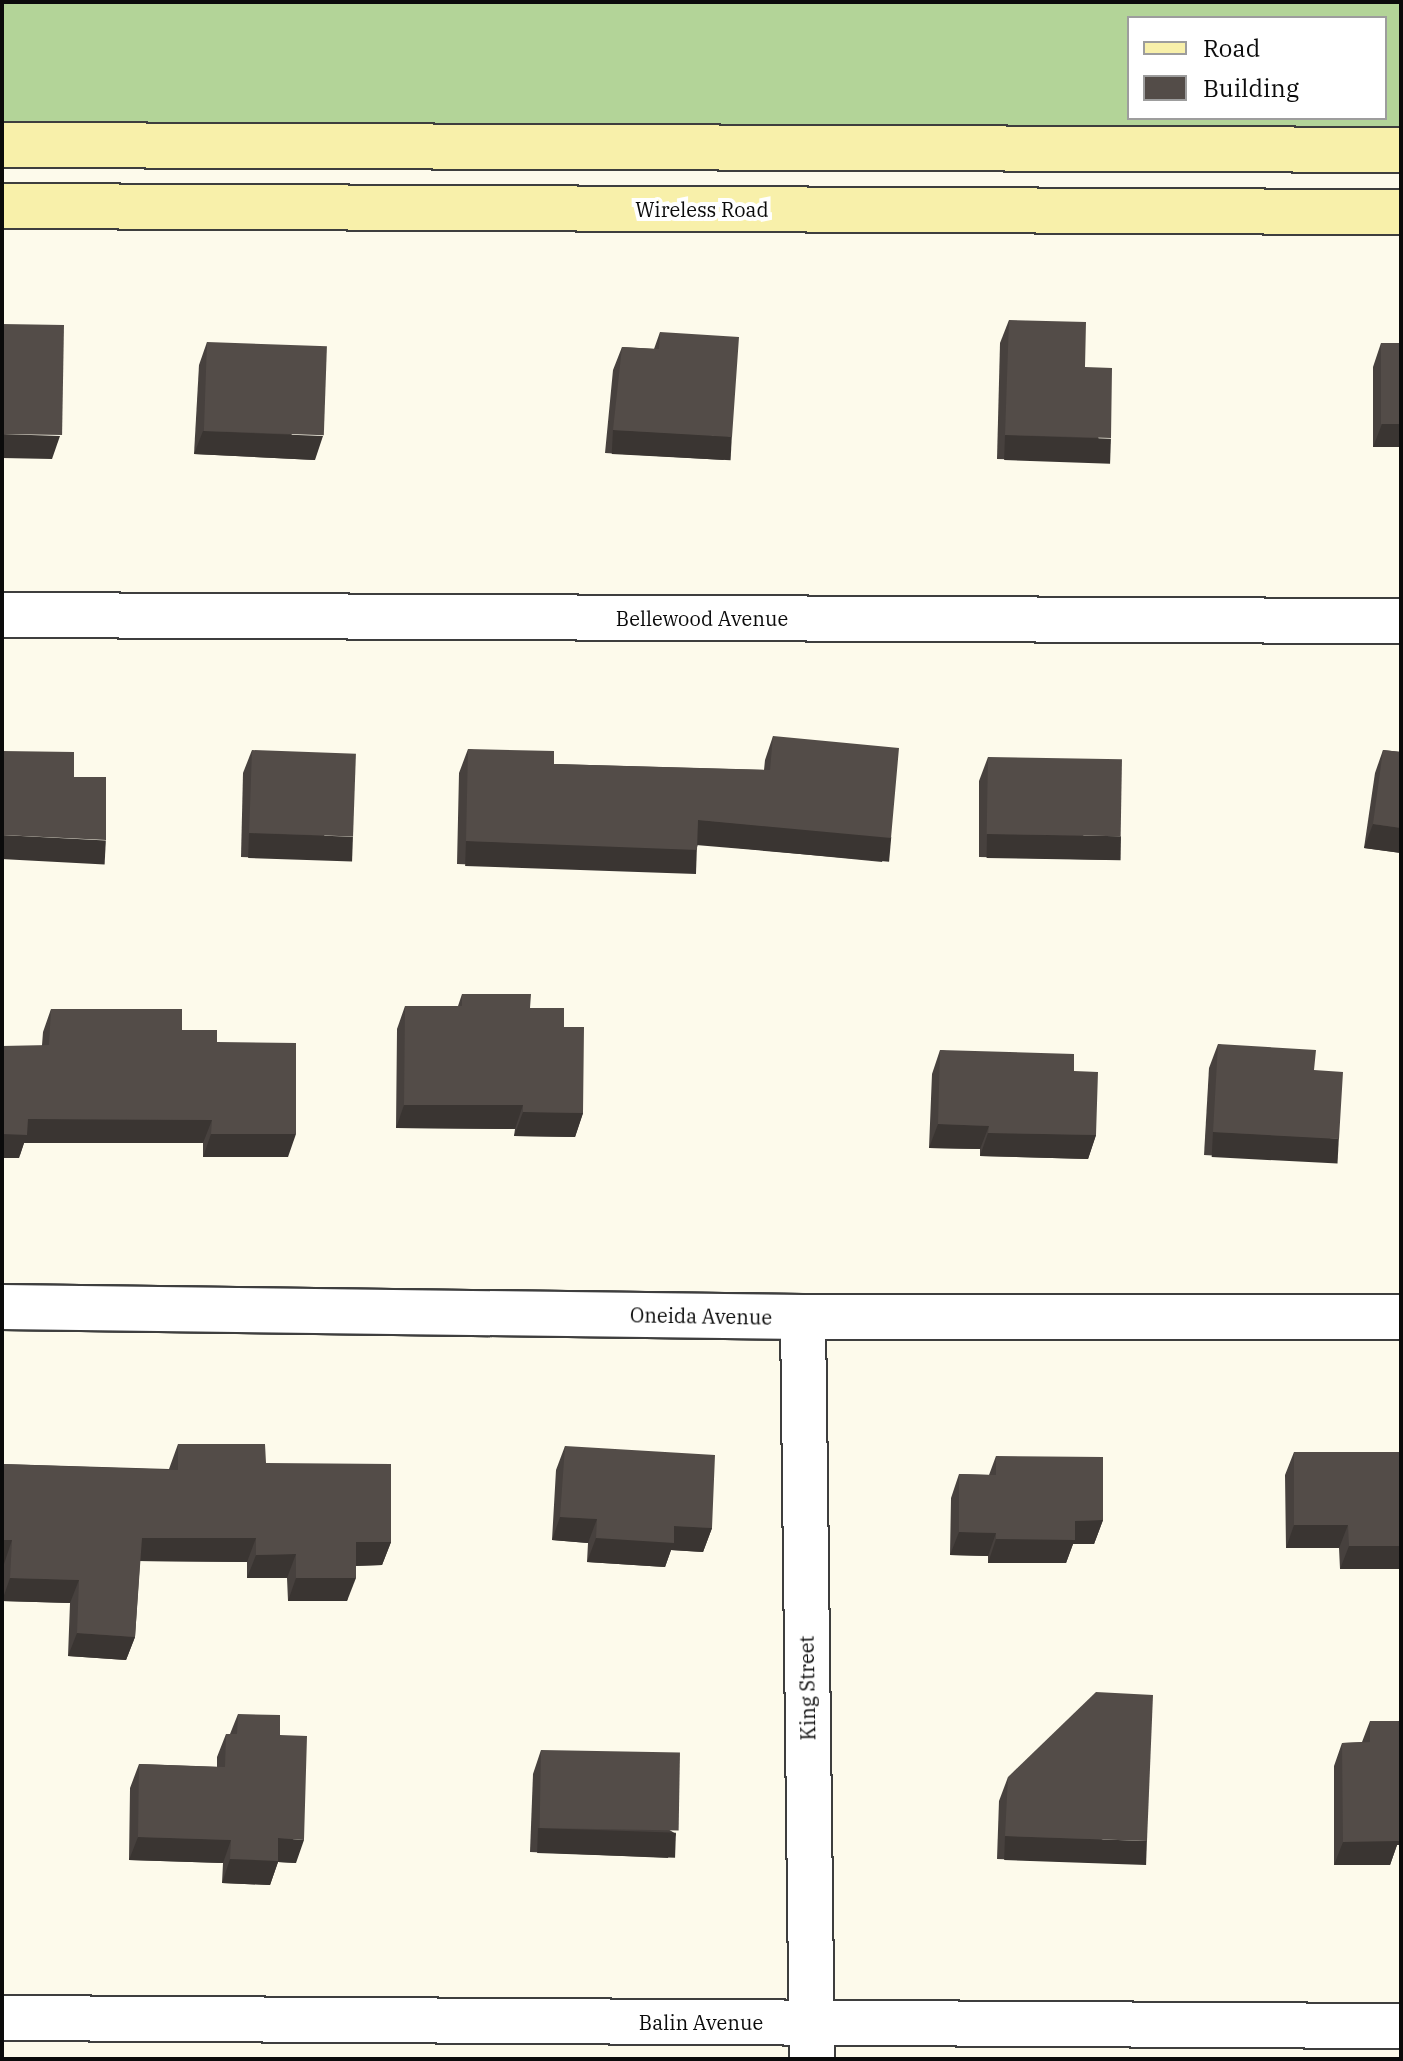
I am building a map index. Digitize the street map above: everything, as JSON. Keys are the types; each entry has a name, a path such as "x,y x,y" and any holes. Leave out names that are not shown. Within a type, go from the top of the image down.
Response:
{"main road":[{"path":"2,145 1401,150"},
{"name":"Wireless Road","path":"2,206 1401,212"}],"street":[{"name":"Bellewood Avenue","path":"2,615 1401,621"},
{"name":"Oneida Avenue","path":"2,1307 803,1317 1401,1317"},
{"name":"King Street","path":"803,1317 812,2041"},
{"name":"Balin Avenue","path":"2,2018 812,2041 1401,2026"}],"green space":[{"path":"2,2 1401,2 1401,135 2,134"}],"building":[{"path":"1009,320 1086,322 1085,367 1112,368 1111,438 1005,435"},
{"path":"2,324 64,325 62,435 2,434"},
{"path":"660,332 739,337 732,437 613,430 622,347 659,349"},
{"path":"207,342 327,346 324,435 204,431"},
{"path":"1381,343 1401,343 1401,424 1381,424"},
{"path":"773,736 899,748 891,838 698,820 697,850 466,841 468,749 554,751 554,764 770,770"},
{"path":"252,750 356,754 353,837 249,833"},
{"path":"1383,750 1401,752 1401,828 1373,824"},
{"path":"2,751 74,752 74,777 106,777 106,840 2,835"},
{"path":"988,757 1122,759 1121,836 987,834"},
{"path":"462,994 531,994 530,1008 564,1008 564,1027 584,1027 583,1113 523,1112 523,1105 404,1105 405,1006 462,1006"},
{"path":"51,1009 182,1009 182,1030 217,1030 217,1042 296,1043 296,1134 211,1134 212,1120 28,1119 27,1135 2,1134 2,1046 49,1045"},
{"path":"1218,1044 1316,1050 1314,1070 1343,1072 1339,1139 1213,1132"},
{"path":"940,1050 1074,1054 1074,1071 1098,1072 1096,1135 988,1133 989,1126 938,1124"},
{"path":"178,1444 265,1444 266,1463 391,1464 391,1542 356,1542 356,1578 296,1578 296,1554 256,1555 256,1538 142,1538 135,1637 77,1633 79,1580 10,1578 12,1540 2,1540 2,1464 178,1470"},
{"path":"565,1446 715,1455 712,1528 674,1526 674,1543 596,1538 597,1519 560,1517"},
{"path":"1294,1452 1401,1452 1401,1546 1349,1546 1348,1525 1294,1525"},
{"path":"996,1456 1103,1457 1103,1520 1075,1521 1075,1540 996,1539 996,1533 959,1532 959,1474 996,1475"},
{"path":"1096,1692 1153,1695 1147,1841 1005,1836 1008,1777"},
{"path":"238,1714 280,1715 280,1735 307,1736 304,1840 278,1838 278,1861 230,1859 231,1840 138,1837 139,1764 225,1767 226,1734 237,1734"},
{"path":"1370,1721 1401,1721 1399,1841 1343,1842 1342,1743 1370,1742"},
{"path":"541,1750 680,1752 679,1830 540,1828"}]}
